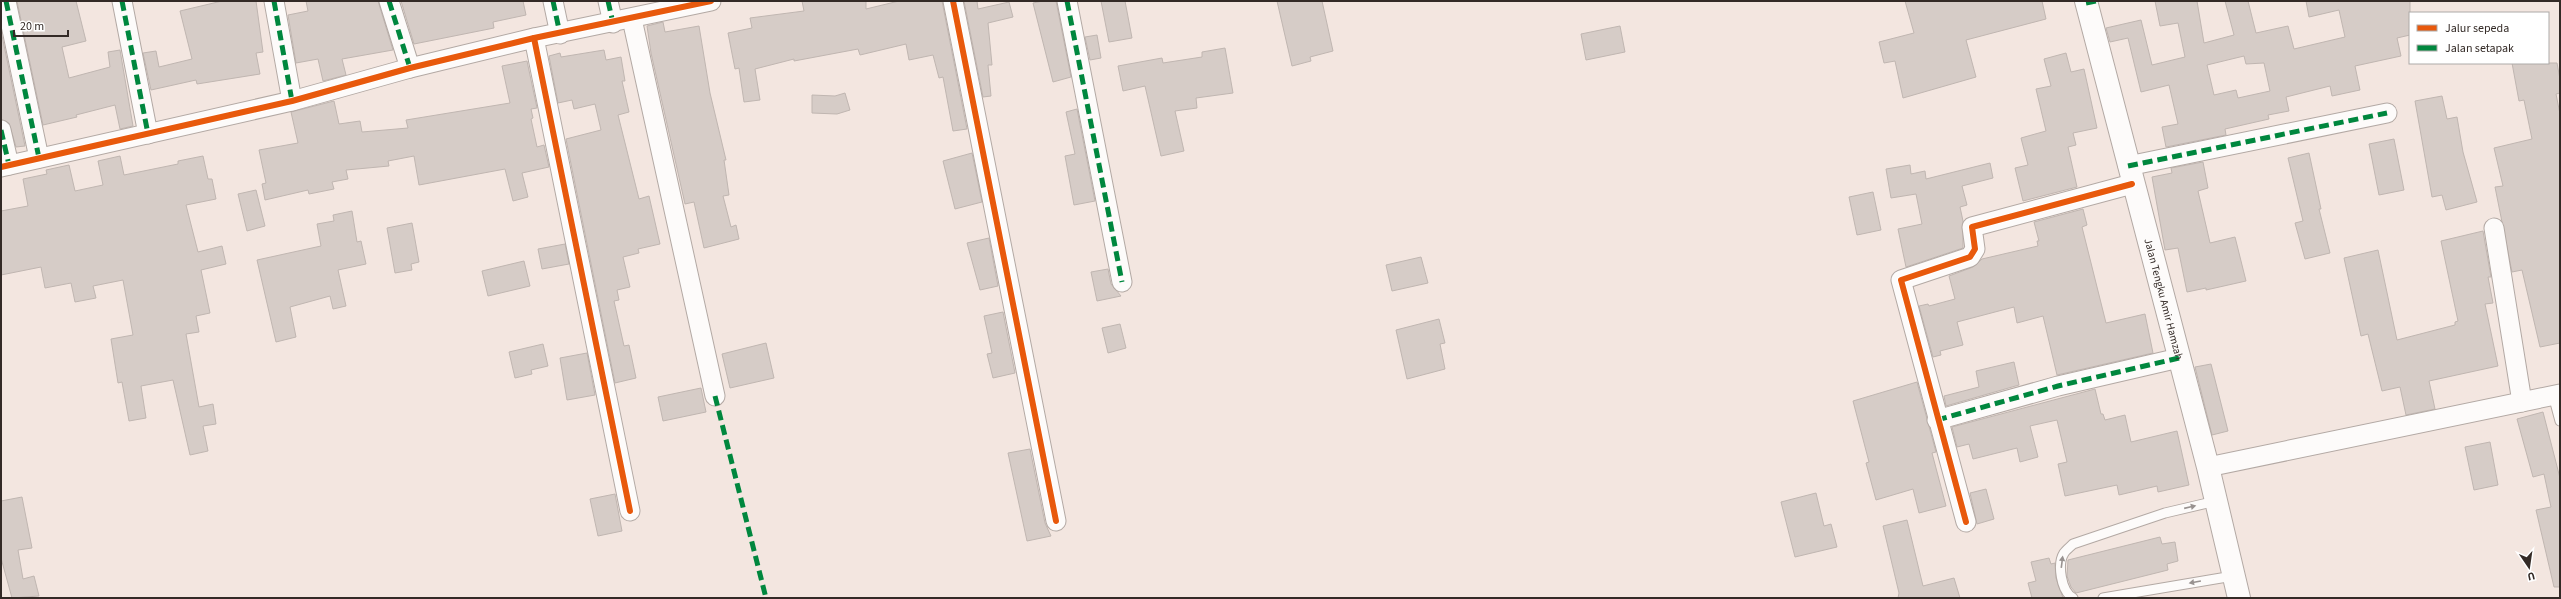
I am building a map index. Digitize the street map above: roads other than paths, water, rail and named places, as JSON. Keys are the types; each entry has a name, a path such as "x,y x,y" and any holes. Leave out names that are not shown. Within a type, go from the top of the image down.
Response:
{"highway":[{"name":"Jalan Tengku Amir Hamzah","path":"2089,2 2130,174 2208,467 2239,598"}],"street":[{"path":"6,1 39,158"},
{"path":"122,1 148,134"},
{"path":"274,1 292,101"},
{"path":"389,1 410,68"},
{"path":"553,1 560,34"},
{"path":"608,1 613,23"},
{"path":"1,130 5,166 292,101 410,68 534,38 613,23 711,1"},
{"path":"953,1 1056,521"},
{"path":"1067,1 1084,98 1122,282"},
{"path":"632,19 715,396"},
{"path":"534,38 630,511"},
{"path":"1966,522 1937,420 1901,280 1970,257 1975,248 1972,226 2130,174 2387,113"},
{"path":"2494,228 2522,402"},
{"path":"1937,420 2058,386 2179,358"},
{"path":"2208,467 2557,394"}],"lane":[{"path":"2557,394 2560,421"},
{"path":"2073,598 2063,582 2060,566 2064,553 2073,544 2165,513 2216,501"},
{"path":"2103,598 2233,576"}]}
